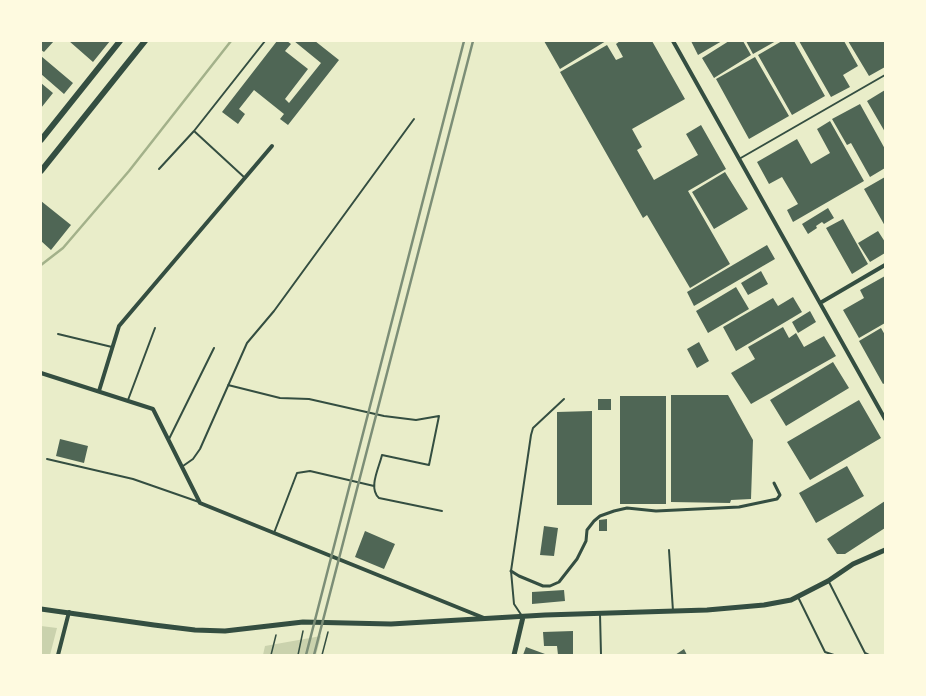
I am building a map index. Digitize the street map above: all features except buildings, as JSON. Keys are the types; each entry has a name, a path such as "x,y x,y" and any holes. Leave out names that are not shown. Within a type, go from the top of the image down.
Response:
{"main road":[{"path":"41,140 120,41"},
{"path":"41,171 145,41"}],"street":[{"path":"673,41 885,419"},
{"path":"99,392 119,326 272,146"},
{"path":"820,303 885,265"},
{"path":"41,372 153,409 183,466 200,503 273,534 487,619"},
{"path":"511,571 543,586 550,586 559,582 578,559 586,541 588,530 600,516 627,508 663,511 751,506 777,499 780,495 774,483"},
{"path":"41,609 195,630 225,631 303,622 391,624 600,613 673,611 764,605 784,602 798,597 828,581 853,564 885,550"},
{"path":"58,655 69,612"},
{"path":"514,655 523,617"}],"lane":[{"path":"159,169 194,131 265,41"},
{"path":"739,158 885,75"},
{"path":"183,466 193,459 200,449 247,343 274,311 414,119"},
{"path":"194,131 245,178"},
{"path":"128,401 155,328"},
{"path":"58,334 112,348"},
{"path":"169,439 214,348"},
{"path":"228,385 280,398 309,399 384,416 416,420 439,416 429,465 382,455 374,486 375,494 379,498 442,510"},
{"path":"523,617 515,607 511,571 530,435 537,423 564,399"},
{"path":"47,459 133,479 200,503"},
{"path":"273,534 297,473 310,471 374,486"},
{"path":"669,550 673,611"},
{"path":"828,581 865,653 869,655"},
{"path":"798,597 825,652 834,655"},
{"path":"600,613 601,655"}],"path":[{"path":"298,655 303,631"},
{"path":"322,655 328,632"},
{"path":"271,655 276,635"}],"green space":[{"path":"41,626 57,628 50,655 41,655"},
{"path":"321,636 316,655 263,655 265,646"}],"waterway":[{"path":"41,265 63,248 129,171 231,41"}],"railway":[{"path":"306,655 464,41"},
{"path":"314,655 473,41"}]}
